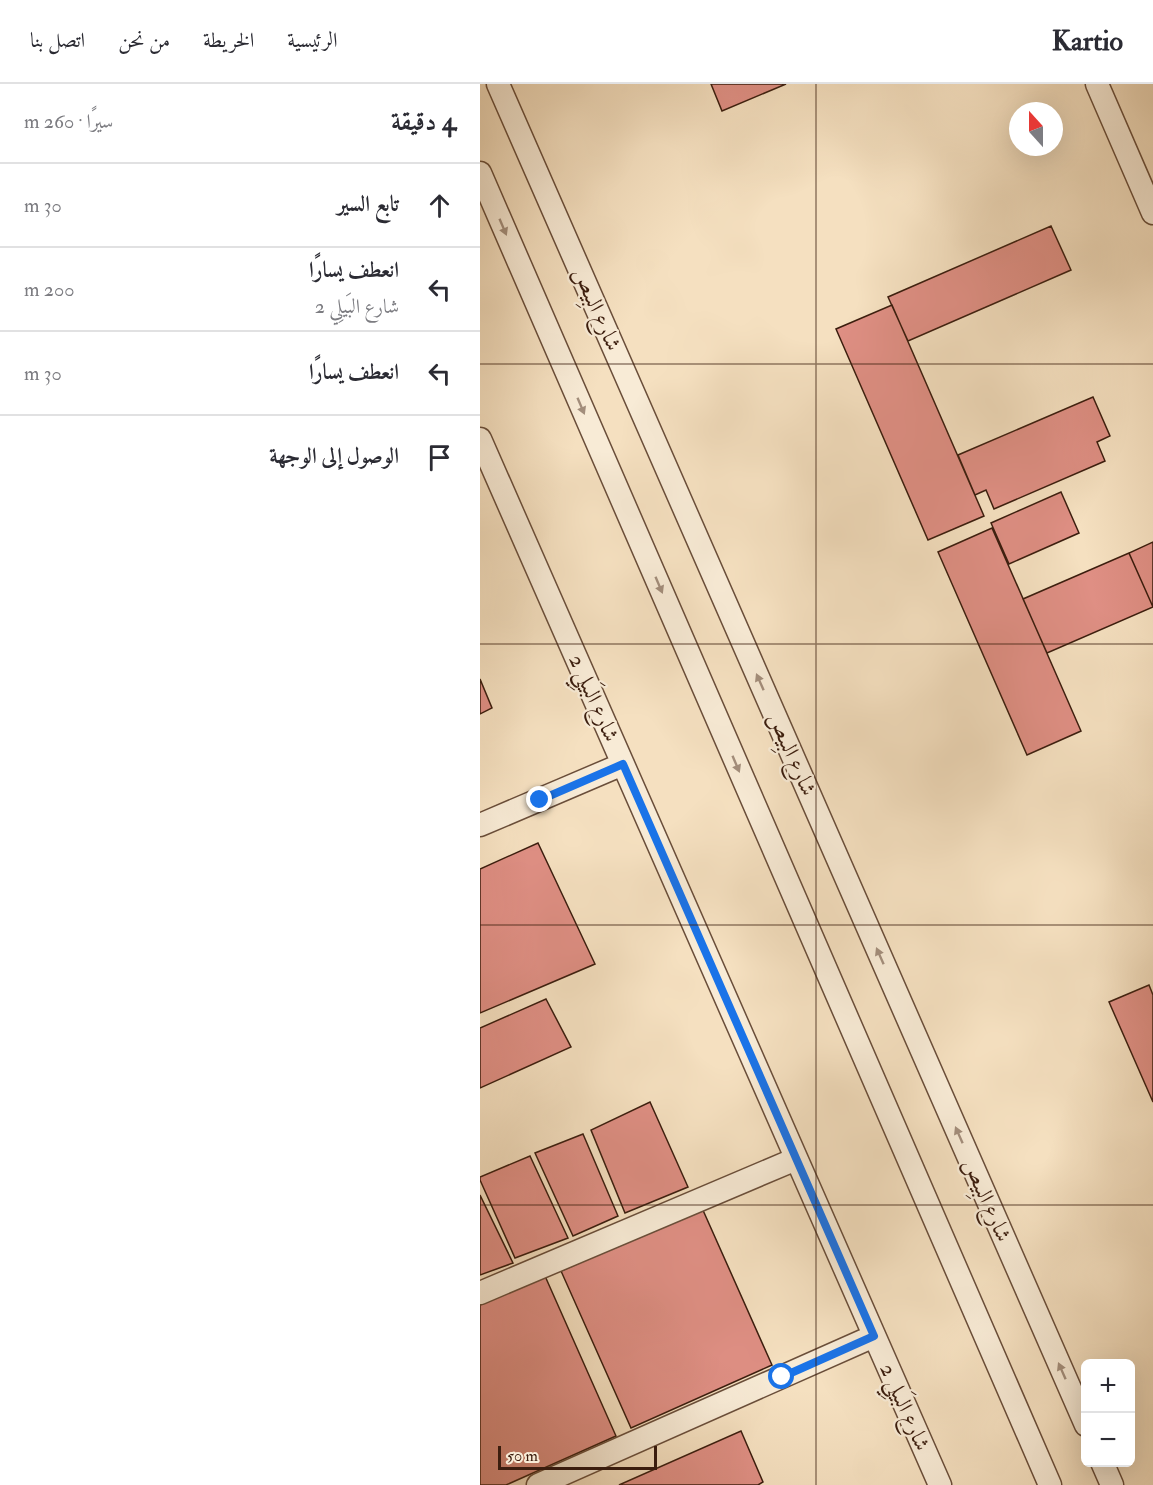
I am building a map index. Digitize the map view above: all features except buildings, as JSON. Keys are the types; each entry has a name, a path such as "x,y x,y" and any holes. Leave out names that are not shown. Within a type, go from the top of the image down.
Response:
{"street":[{"name":"شارع البِيص","path":"498,84 1081,1414"},
{"path":"1097,84 1153,213"},
{"path":"480,173 1050,1485"},
{"name":"شارع البَيلِي 2","path":"480,439 940,1485"},
{"path":"480,825 623,764"},
{"path":"480,1293 796,1159"},
{"path":"538,1485 874,1336"},
{"path":"1104,1467 1112,1485"}],"route":[{"path":"540,800 623,764 874,1336 782,1377"}]}
